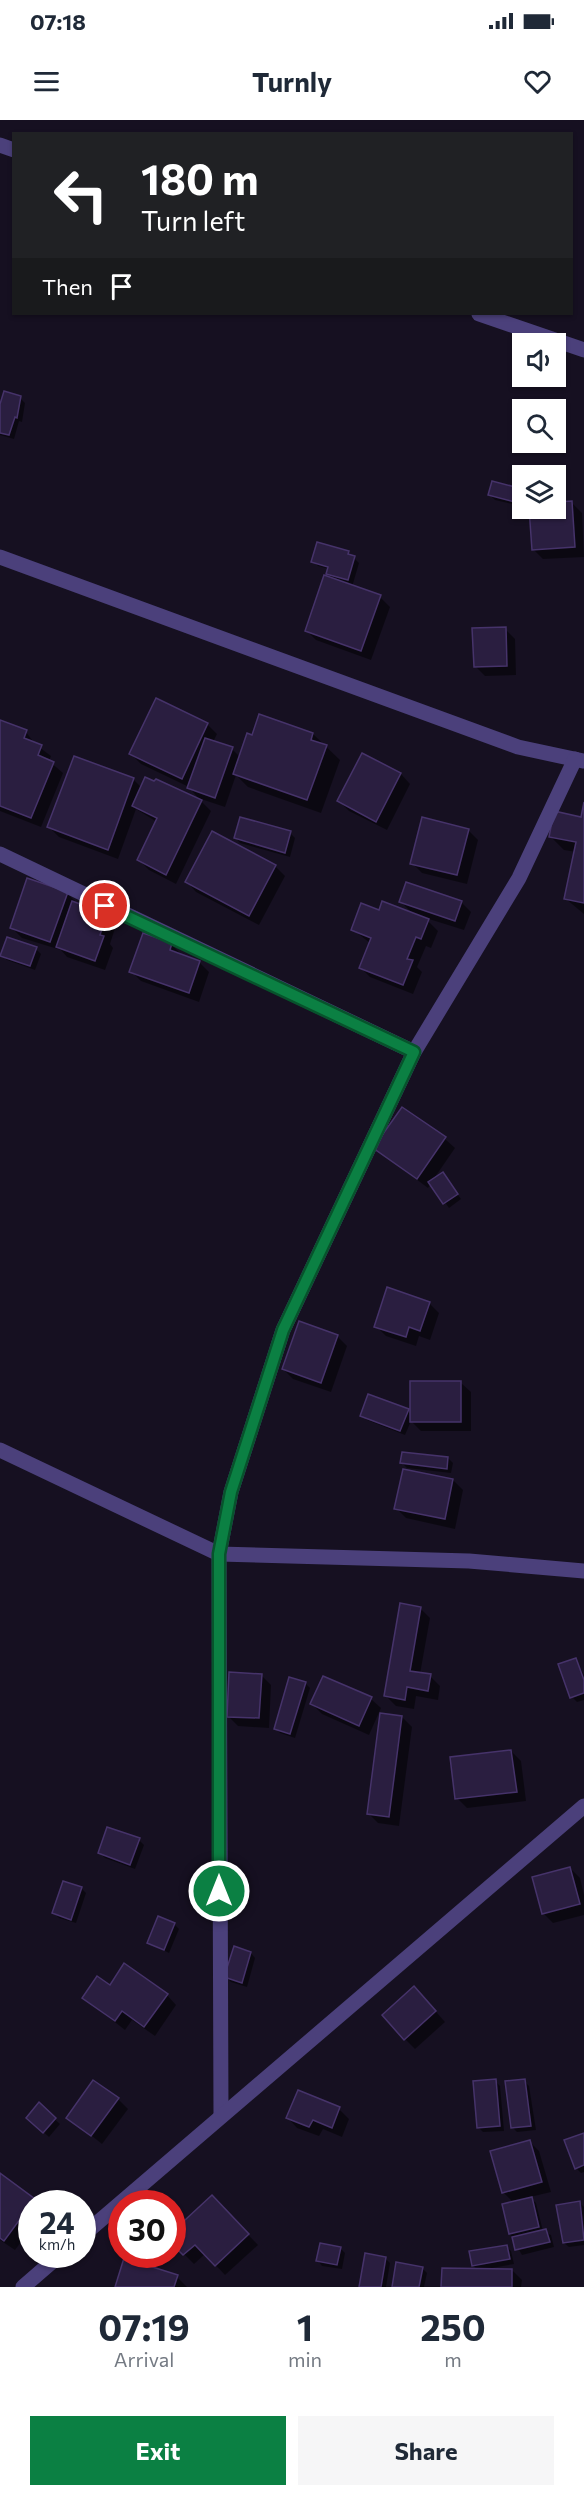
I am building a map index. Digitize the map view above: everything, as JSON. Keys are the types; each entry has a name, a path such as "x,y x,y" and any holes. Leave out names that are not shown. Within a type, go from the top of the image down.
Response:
{"street":[{"path":"482,315 584,350"},
{"path":"0,556 518,747 579,760 519,878 414,1052 283,1330 231,1492 219,1554 222,2116"},
{"path":"0,854 414,1052"},
{"path":"0,1450 219,1554 469,1561 584,1571"},
{"path":"96,2224 584,1806"},
{"path":"23,2287 45,2268"}],"building":[{"path":"4,391 21,396 17,418 15,417 9,435 0,433 0,404"},
{"path":"492,481 512,486 512,501 488,495"},
{"path":"566,501 572,501 575,547 532,550 530,519 566,519"},
{"path":"317,542 349,551 348,554 355,556 348,580 326,574 328,567 311,562"},
{"path":"324,575 381,595 361,651 305,631"},
{"path":"506,627 507,666 474,667 472,628"},
{"path":"156,698 208,723 182,779 129,754"},
{"path":"259,714 313,733 311,740 327,745 307,800 233,774 247,733 252,735"},
{"path":"0,720 27,730 24,738 42,745 38,755 54,762 31,818 0,806"},
{"path":"205,738 233,747 215,798 187,788"},
{"path":"362,753 401,773 376,822 337,801"},
{"path":"74,756 134,778 108,850 47,827"},
{"path":"145,777 154,781 156,779 202,800 166,875 137,860 157,818 132,806"},
{"path":"584,802 584,903 564,899 576,842 549,837 554,811 581,817"},
{"path":"240,817 291,831 285,853 234,838"},
{"path":"422,817 469,829 457,875 410,864"},
{"path":"212,831 276,865 249,916 185,882"},
{"path":"27,878 68,892 50,942 10,928"},
{"path":"406,882 462,901 455,921 399,902"},
{"path":"72,901 107,914 100,935 104,936 95,961 56,947"},
{"path":"382,901 429,919 421,939 416,937 407,959 413,960 403,985 359,968 371,938 351,930 361,903 379,910"},
{"path":"143,933 172,943 170,950 200,961 189,993 129,972"},
{"path":"7,937 37,947 30,966 0,956"},
{"path":"402,1107 446,1137 417,1179 373,1148"},
{"path":"443,1172 458,1194 443,1204 428,1182"},
{"path":"387,1287 430,1302 420,1331 409,1327 406,1337 374,1327"},
{"path":"299,1321 338,1335 321,1383 282,1369"},
{"path":"410,1381 461,1381 461,1422 410,1422"},
{"path":"368,1394 409,1409 400,1431 360,1416"},
{"path":"402,1452 448,1457 447,1469 400,1463"},
{"path":"403,1469 453,1479 445,1519 394,1509"},
{"path":"400,1603 421,1607 410,1671 431,1674 428,1691 407,1687 405,1700 384,1696"},
{"path":"576,1658 584,1680 584,1693 570,1698 558,1664"},
{"path":"229,1672 262,1674 259,1718 227,1717"},
{"path":"323,1676 372,1697 359,1726 310,1704"},
{"path":"289,1677 306,1682 290,1734 274,1729"},
{"path":"380,1713 402,1716 389,1817 367,1814"},
{"path":"511,1750 517,1792 455,1799 450,1757"},
{"path":"107,1827 140,1838 130,1865 98,1853"},
{"path":"570,1867 580,1904 542,1914 532,1877"},
{"path":"63,1881 82,1887 71,1920 52,1913"},
{"path":"158,1916 175,1923 164,1950 147,1943"},
{"path":"234,1946 251,1952 242,1983 224,1977"},
{"path":"124,1963 168,1994 144,2027 122,2011 115,2021 82,1998 97,1976 110,1985"},
{"path":"414,1986 436,2011 404,2040 382,2015"},
{"path":"496,2079 500,2126 477,2128 473,2081"},
{"path":"525,2079 531,2126 511,2128 505,2081"},
{"path":"93,2080 119,2098 91,2136 66,2118"},
{"path":"298,2090 340,2107 332,2128 313,2120 309,2127 286,2118"},
{"path":"39,2102 56,2118 43,2133 26,2118"},
{"path":"584,2133 584,2165 575,2169 564,2140"},
{"path":"530,2140 542,2182 502,2193 490,2151"},
{"path":"0,2173 23,2190 18,2190 18,2222 4,2241 0,2238"},
{"path":"212,2195 249,2234 215,2266 195,2245 186,2252 186,2219"},
{"path":"532,2197 539,2227 509,2234 502,2204"},
{"path":"580,2201 584,2240 563,2243 556,2205"},
{"path":"546,2229 550,2242 515,2250 512,2237"},
{"path":"320,2243 341,2247 337,2265 316,2261"},
{"path":"507,2245 510,2259 472,2266 469,2251"},
{"path":"365,2253 386,2257 381,2287 359,2287"},
{"path":"396,2262 423,2267 419,2287 392,2287"},
{"path":"121,2268 156,2268 178,2275 174,2287 115,2287"},
{"path":"442,2268 512,2269 512,2287 441,2287"}],"route":[{"path":"105,906 414,1052 283,1330 231,1492 219,1554 219,1891"}]}
